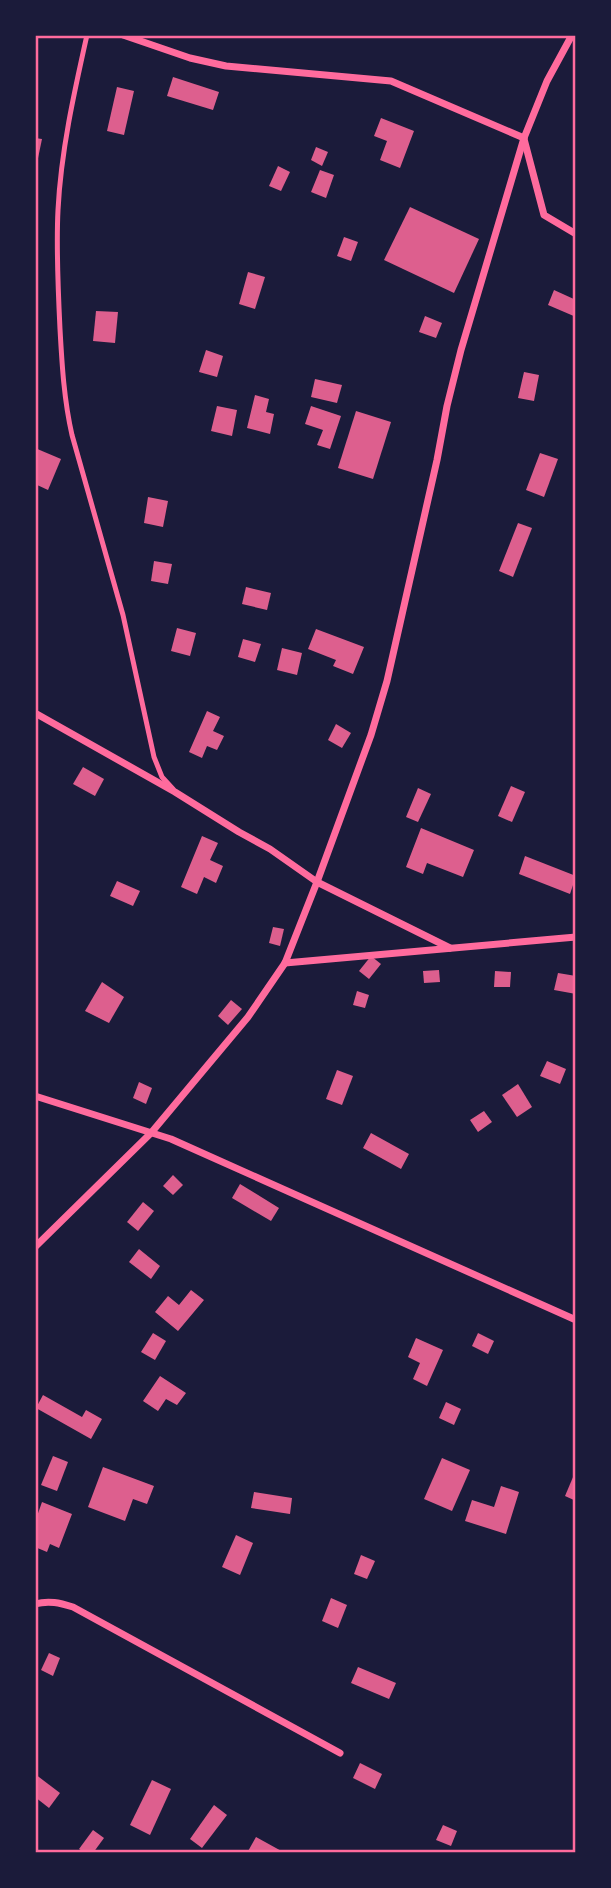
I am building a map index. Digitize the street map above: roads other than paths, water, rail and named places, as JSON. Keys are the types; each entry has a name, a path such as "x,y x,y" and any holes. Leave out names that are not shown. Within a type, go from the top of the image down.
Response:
{"street":[{"path":"123,35 190,58 226,66 391,81 524,138"},
{"path":"35,1247 151,1133 248,1017 285,963 371,735 387,681 461,350 524,138 547,81 572,35"},
{"path":"524,138 544,215 576,234"},
{"path":"35,713 175,792 270,849 317,882 450,948"},
{"path":"285,963 576,937"},
{"path":"35,1096 171,1139 576,1320"},
{"path":"35,1604 59,1602 73,1607 340,1753"}],"lane":[{"path":"88,35 67,127 58,210 59,307 66,411 123,615 154,757 162,777 175,792"}]}
